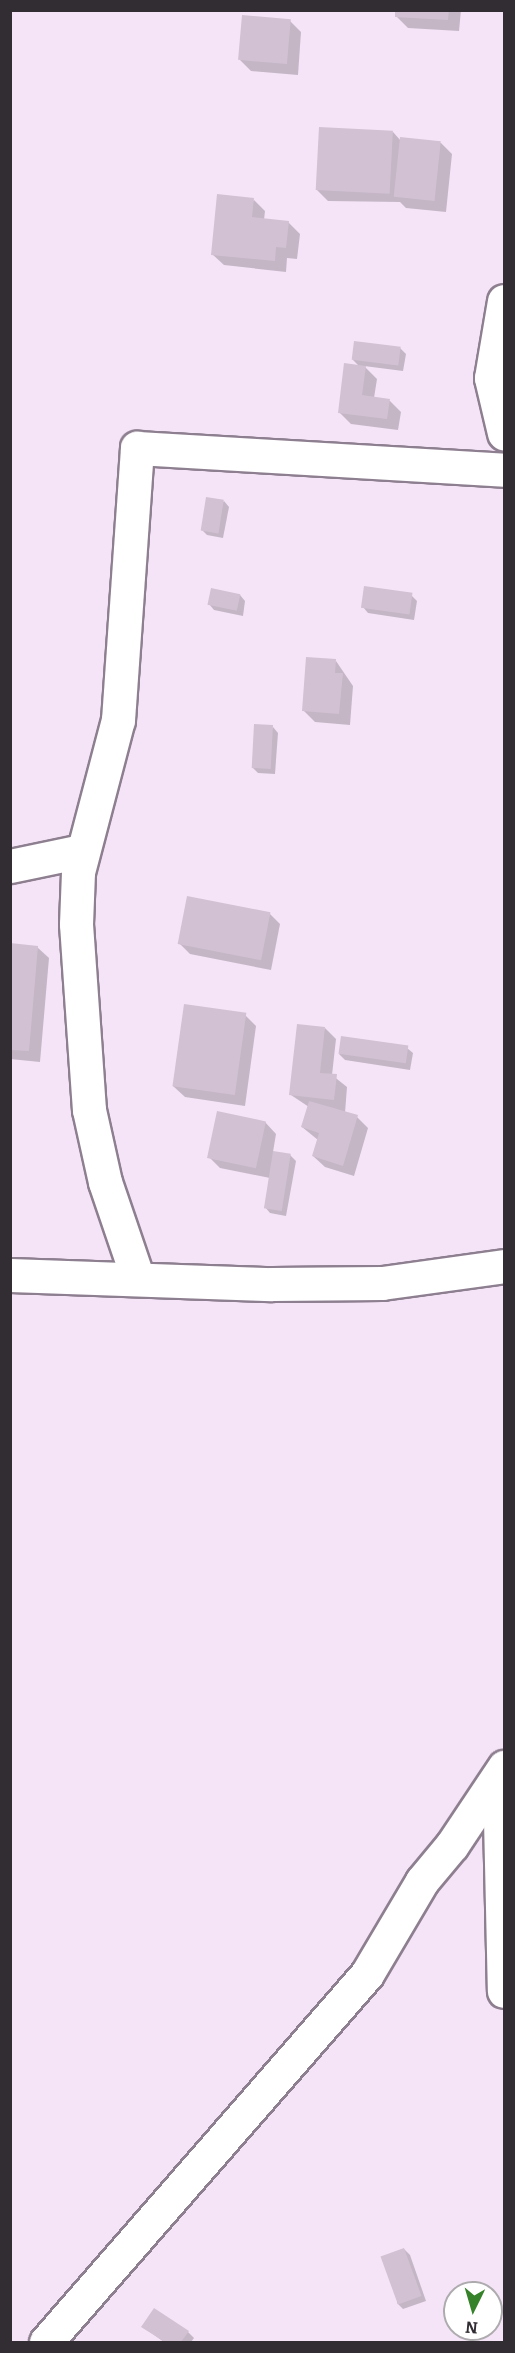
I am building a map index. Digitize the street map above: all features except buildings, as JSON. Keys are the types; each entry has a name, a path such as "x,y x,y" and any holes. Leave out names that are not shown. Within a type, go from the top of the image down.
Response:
{"street":[{"path":"504,301 491,378 504,433"},
{"path":"138,1279 105,1182 89,1110 76,924 82,851 118,720 137,448 504,470"},
{"path":"10,866 82,851"},
{"path":"10,1275 382,1283 504,1266"},
{"path":"46,2343 367,1974 422,1881 452,1845 504,1767"},
{"path":"504,1776 502,1817 504,1992"}]}
